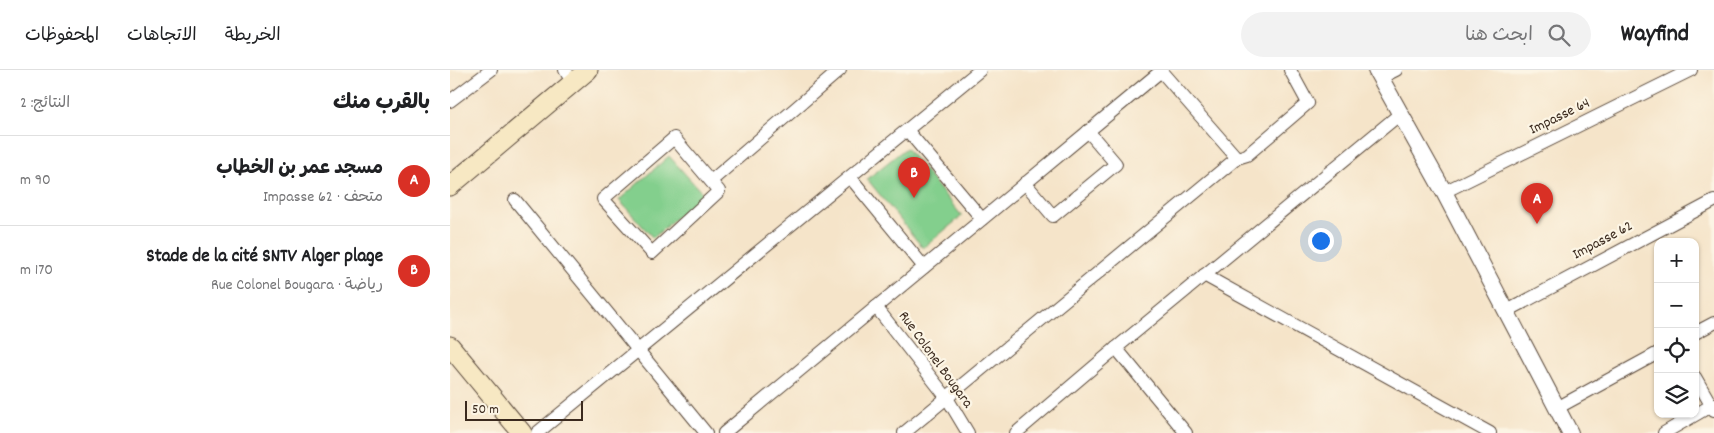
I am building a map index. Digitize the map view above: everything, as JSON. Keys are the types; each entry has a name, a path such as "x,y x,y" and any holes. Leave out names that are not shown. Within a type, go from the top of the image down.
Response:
{"main road":[{"path":"450,186 569,77 588,70"},
{"path":"450,346 522,433"}],"street":[{"path":"450,101 491,70"},
{"path":"711,181 840,70"},
{"path":"537,433 980,70"},
{"path":"724,433 1160,70 1237,158"},
{"path":"904,433 1237,158 1248,154 1308,103 1290,70"},
{"path":"1396,70 1378,74 1444,192 1570,433"},
{"name":"Impasse 64","path":"1444,192 1691,70"},
{"path":"1016,433 1400,114"},
{"path":"907,130 982,219"},
{"path":"1025,183 1053,216 1116,164 1088,131"},
{"path":"674,138 711,181 719,191 652,253 603,199 674,138"},
{"path":"850,177 924,267"},
{"path":"515,200 706,433"},
{"name":"Impasse 62","path":"1507,311 1714,200"},
{"path":"1204,275 1490,433"},
{"name":"Rue Colonel Bougara","path":"876,307 947,398 968,433"},
{"path":"1699,331 1714,323"},
{"path":"1116,348 1186,433"},
{"path":"1557,408 1654,355"},
{"path":"1664,433 1713,407 1699,384"}],"green space":[{"path":"906,148 962,216 923,248 867,179"},
{"path":"669,156 703,194 653,238 619,200"}],"place":[{"name":"Stade de la cité SNTV Alger plage","path":"914,198"},
{"name":"مسجد عمر بن الخطاب","path":"1537,224"}]}
